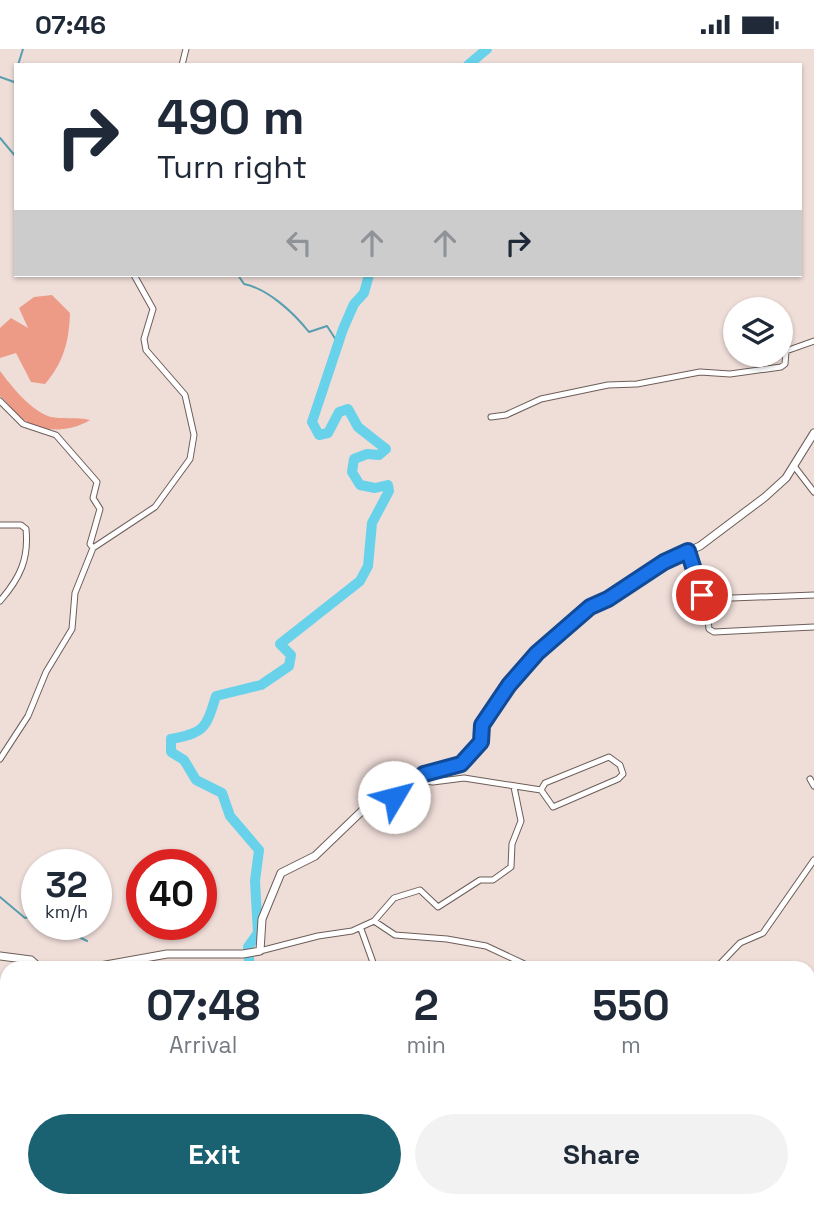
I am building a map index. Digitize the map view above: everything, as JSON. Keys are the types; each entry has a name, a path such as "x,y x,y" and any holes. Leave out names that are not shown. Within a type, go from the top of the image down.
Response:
{"street":[{"path":"0,759 28,716 46,672 72,629 75,593 93,548 155,507 190,459 194,435 184,395 146,351 144,339 153,309 135,277"},
{"path":"491,417 506,415 541,399 608,385 637,384 700,372 730,374 773,369 785,364 786,351 790,347 814,341"},
{"path":"0,401 23,424 57,435 97,482 93,498 100,509 90,544 93,548"},
{"path":"257,952 262,919 281,873 315,856 365,808 380,799 394,797 424,774 461,764 481,742 482,725 509,685 537,653 590,607 608,599 664,562 688,551 765,497 786,478 814,433"},
{"path":"794,466 814,492"},
{"path":"0,525 21,525 26,529 28,551 21,574 0,601"},
{"path":"688,551 706,599 709,629 714,632 814,627"},
{"path":"706,599 814,596"},
{"path":"0,740 6,747"},
{"path":"417,780 433,782 464,778 541,790 553,807 623,775 614,758 609,757 545,783 541,790"},
{"path":"810,779 814,786"},
{"path":"128,961 167,954 243,954 361,929 374,921 394,898 419,890 438,907 480,880 493,880 511,867 512,845 521,821 514,786"},
{"path":"723,961 740,943 763,933 814,860"},
{"path":"374,921 395,935 447,939 486,946 518,961"},
{"path":"361,929 372,961"},
{"path":"0,956 33,961"}],"shaded area":[{"path":"52,295 70,313 67,342 57,368 45,384 31,382 16,353 0,358 0,328 11,318 28,328 19,308 34,297"},
{"path":"0,371 22,398 36,410 55,418 90,420 64,429 45,428 28,422 17,415 0,396"}],"waterway":[{"path":"19,63 23,49"},
{"path":"470,63 487,49"},
{"path":"0,77 14,82"},
{"path":"0,138 14,155"},
{"path":"239,277 244,284 280,302 309,332 327,326 338,343"},
{"path":"249,961 248,947 258,933 255,881 259,850 230,816 222,793 196,780 184,760 171,752 171,739 198,731 210,715 216,696 261,685 289,666 291,655 280,644 360,581 368,566 372,523 389,491 388,485 375,488 360,485 352,472 354,459 367,454 379,455 386,449 358,427 348,409 339,412 328,433 319,435 312,422 343,329 354,304 364,293 368,277"},
{"path":"0,897 21,915"}],"route":[{"path":"394,797 424,774 461,764 481,742 482,725 522,669 590,607 608,599 664,562 688,551 702,595"}]}
